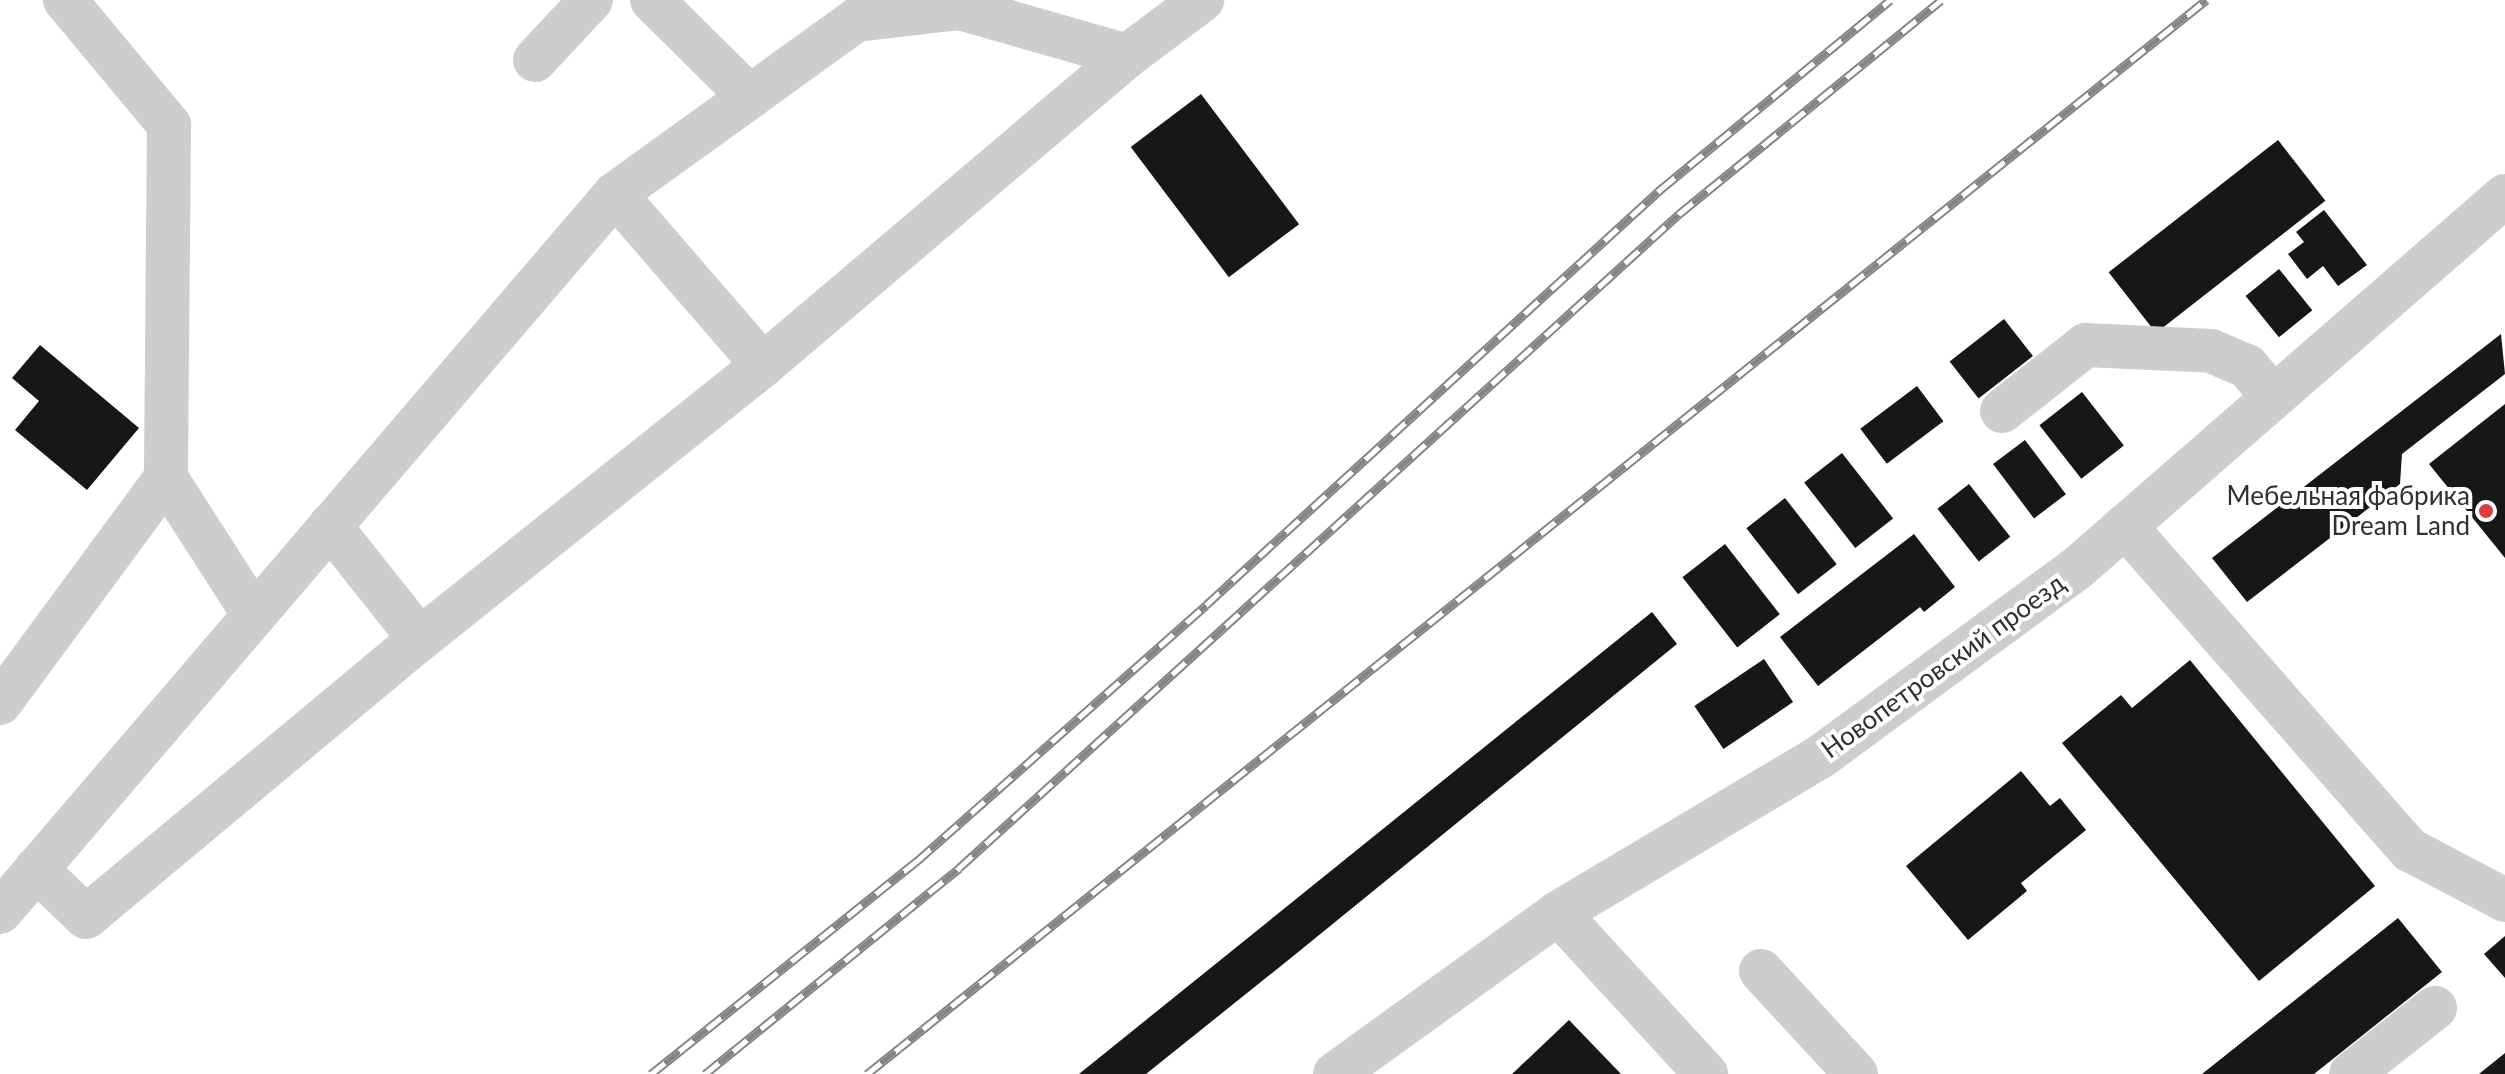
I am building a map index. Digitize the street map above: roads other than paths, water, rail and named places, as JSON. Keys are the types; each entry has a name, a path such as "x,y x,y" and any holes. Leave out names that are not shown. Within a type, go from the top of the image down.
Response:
{"street":[{"path":"65,0 169,125 166,478 254,615"},
{"path":"535,60 591,0"},
{"path":"652,0 750,97"},
{"path":"36,869 86,917 420,639 763,365 1127,56 1202,0"},
{"path":"0,912 615,194 856,20 967,4 1127,56"},
{"path":"615,194 763,365"},
{"name":"Новопетровский проезд","path":"1335,1074 1558,913 1820,757 2075,570 2505,196"},
{"path":"2002,411 2086,345 2211,351 2247,366 2273,397"},
{"path":"0,703 166,478"},
{"path":"330,526 420,639"},
{"path":"2125,526 2410,850 2505,900"},
{"path":"1558,913 1706,1074"},
{"path":"1761,971 1856,1074"},
{"path":"2351,1074 2435,1008"}],"railway":[{"path":"651,1074 917,861 1206,605 1661,189 1890,0"},
{"path":"705,1074 959,868 1679,214 1941,0"},
{"path":"867,1074 2206,0"}],"place":[{"name":"Мебельная фабрика Dream Land","path":"2486,511"}]}
